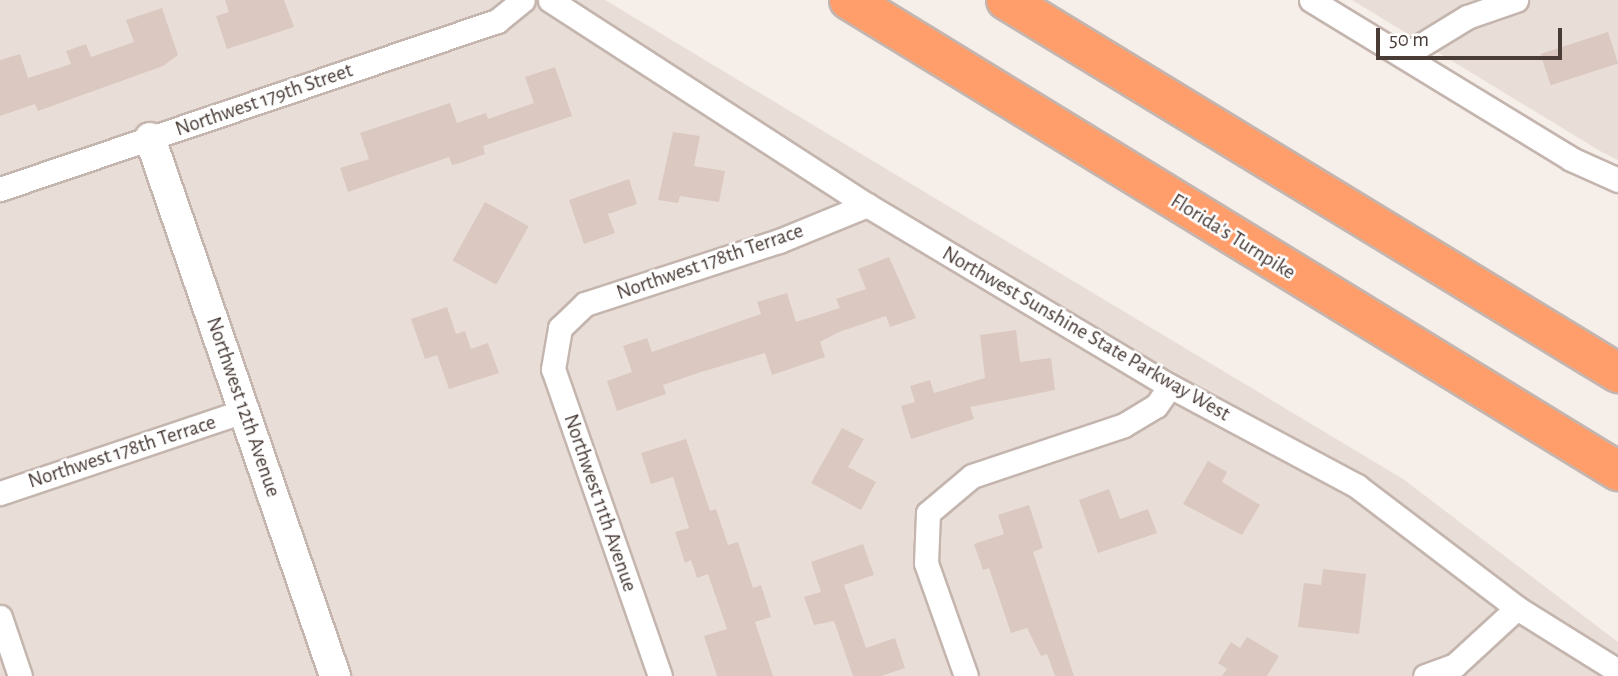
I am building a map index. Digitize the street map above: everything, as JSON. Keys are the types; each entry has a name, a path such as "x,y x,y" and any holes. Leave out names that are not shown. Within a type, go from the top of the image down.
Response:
{"highway":[{"name":"Florida's Turnpike","path":"849,0 1618,471"},
{"path":"1006,0 1618,373"}],"street":[{"name":"Northwest 179th Street","path":"0,189 497,20 523,0"},
{"name":"Northwest Sunshine State Parkway West","path":"550,0 867,205 1170,386 1357,486 1517,608 1618,671"},
{"path":"1311,0 1405,55 1571,159 1618,180"},
{"path":"1405,55 1467,17 1516,0"},
{"name":"Northwest 12th Avenue","path":"150,138 335,676"},
{"name":"Northwest 178th Terrace","path":"560,328 585,304 779,241 867,205"},
{"name":"Northwest 11th Avenue","path":"560,328 553,369 660,676"},
{"path":"966,676 926,563 928,513 972,476 1124,425 1156,406 1170,386"},
{"name":"Northwest 178th Terrace","path":"0,492 244,411"},
{"path":"1425,676 1455,665 1517,608"},
{"path":"0,617 20,676"}],"shaded area":[{"path":"0,0 605,0 1403,479 1618,642 1618,676 0,676"},
{"path":"1352,0 1618,0 1618,160 1600,151"}],"building":[{"path":"225,0 284,0 294,27 227,49 216,16 229,12"},
{"path":"162,8 178,55 163,66 38,111 35,104 0,116 0,60 20,54 28,78 71,64 66,51 86,44 91,57 134,42 126,20"},
{"path":"1608,32 1618,63 1551,85 1540,54"},
{"path":"555,67 572,116 483,146 485,154 460,163 452,165 449,157 348,192 340,168 369,159 360,133 450,103 457,123 486,113 488,119 534,103 525,77"},
{"path":"673,132 700,136 694,166 725,171 719,202 680,196 678,203 658,200"},
{"path":"629,179 637,204 608,214 615,233 584,244 569,200"},
{"path":"485,202 529,226 496,285 453,261"},
{"path":"889,257 916,318 890,327 886,316 839,332 820,342 825,357 772,375 765,353 701,372 663,385 666,394 617,411 607,381 632,372 623,346 647,338 652,352 761,314 757,302 787,293 796,322 840,308 836,299 866,289 858,269"},
{"path":"447,307 456,334 465,331 471,349 488,343 499,373 449,389 437,355 425,359 411,319"},
{"path":"1016,330 1020,362 1051,358 1055,390 970,407 974,419 911,439 901,406 915,402 910,386 930,380 934,393 985,378 980,335"},
{"path":"842,428 864,439 848,467 876,482 861,510 811,483"},
{"path":"686,439 710,511 716,509 728,545 738,542 753,588 761,585 771,617 755,622 773,676 717,676 704,636 727,629 708,574 697,578 691,560 685,563 675,532 689,528 673,477 651,484 641,453"},
{"path":"1208,461 1227,472 1222,482 1260,505 1242,535 1183,504"},
{"path":"1109,489 1120,519 1148,509 1157,533 1098,553 1079,500"},
{"path":"1029,505 1043,548 1033,552 1074,676 1055,676 1047,654 1041,656 1027,628 1011,633 989,568 983,570 974,544 1004,534 998,515"},
{"path":"863,544 874,575 844,585 866,648 895,638 905,668 881,676 853,676 834,621 814,625 804,597 821,592 811,562"},
{"path":"1323,569 1366,574 1359,634 1298,627 1304,583 1321,585"},
{"path":"1247,637 1279,656 1267,676 1222,676 1227,669 1218,663 1231,642 1240,648"}]}
